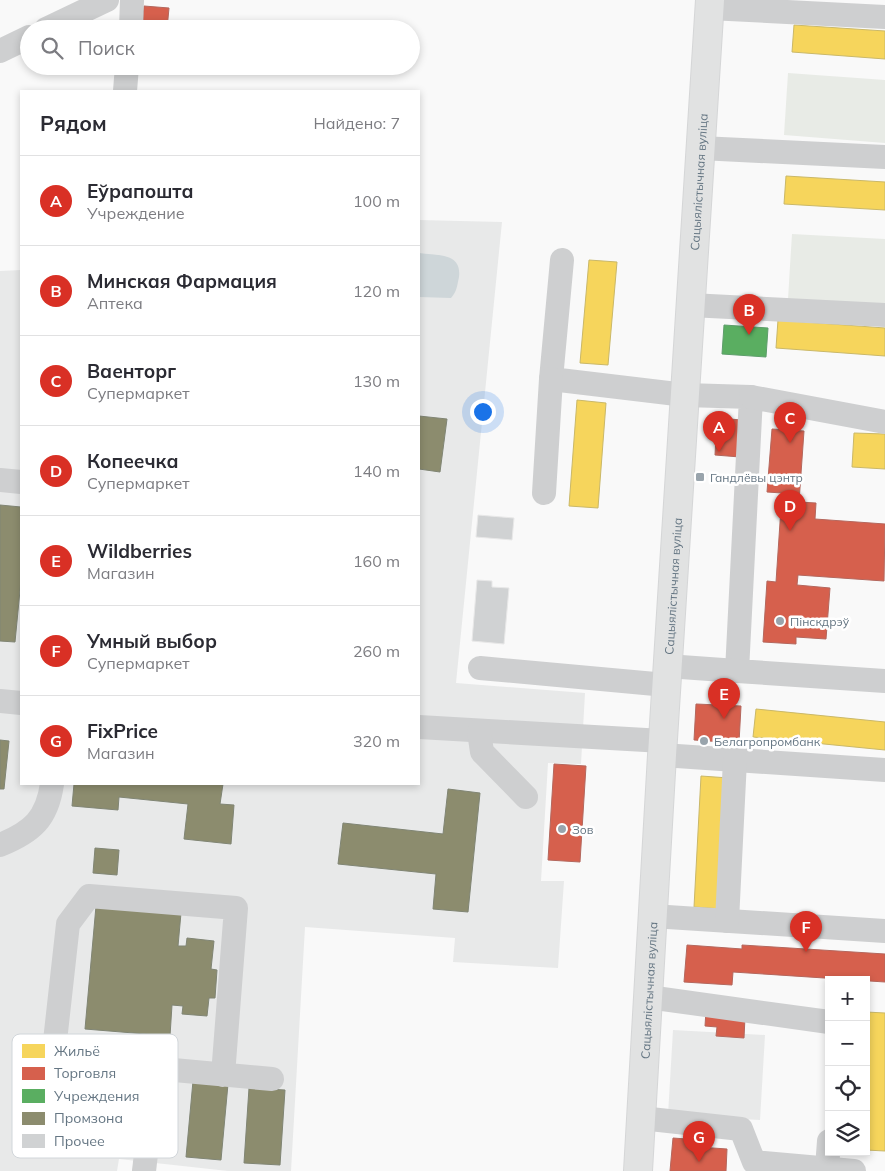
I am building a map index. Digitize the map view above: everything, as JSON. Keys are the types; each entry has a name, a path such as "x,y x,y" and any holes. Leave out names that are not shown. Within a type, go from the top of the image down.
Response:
{"main road":[{"name":"Сацыялістычная вуліца","path":"638,1171 662,748 710,4"}],"lane":[{"path":"65,20 107,0"},
{"path":"131,20 132,0"},
{"path":"710,4 885,17"},
{"path":"0,51 20,41"},
{"path":"125,90 127,75"},
{"path":"700,148 885,157"},
{"path":"544,493 551,379 562,260"},
{"path":"690,305 885,315"},
{"path":"551,379 685,395 751,397 885,422"},
{"path":"737,671 751,397"},
{"path":"0,480 20,482"},
{"path":"480,668 667,675 737,671 885,681"},
{"path":"0,700 20,703"},
{"path":"420,728 479,731 662,748 735,760 885,770"},
{"path":"479,731 482,752 526,797"},
{"path":"727,921 735,760"},
{"path":"0,845 19,837 36,824 47,807 52,785"},
{"path":"56,1034 68,924 89,896 236,908 223,1074"},
{"path":"652,916 885,931"},
{"path":"648,997 825,1021"},
{"path":"178,1071 272,1079"},
{"path":"641,1118 741,1129 754,1162 854,1171"},
{"path":"828,1156 828,1168"},
{"path":"144,1171 146,1158"}],"shaded area":[{"path":"788,73 885,80 885,143 784,135"},
{"path":"420,220 502,222 456,683 585,693 581,764 548,763 541,881 564,881 558,968 453,962 455,938 305,927 291,1171 228,1171 119,1159 117,1171 0,1171 0,271 20,270 20,785 420,785"},
{"path":"792,234 885,239 885,321 787,315"},
{"path":"420,253 440,255 457,263 459,277 456,291 451,298 420,297"},
{"path":"673,1030 765,1035 760,1120 668,1115"}],"building: Жильё":[{"path":"794,25 885,31 885,59 792,52"},
{"path":"786,176 885,182 885,210 784,204"},
{"path":"589,260 617,262 608,365 580,363"},
{"path":"778,320 885,328 885,356 776,348"},
{"path":"577,400 606,403 598,508 569,506"},
{"path":"854,433 885,434 885,469 852,467"},
{"path":"756,709 885,722 885,750 753,737"},
{"path":"701,776 729,778 721,909 694,907"},
{"path":"870,1012 885,1013 885,1151 870,1150"}],"building: Торговля":[{"path":"144,6 169,8 168,20 143,20"},
{"path":"717,418 742,420 740,457 715,455"},
{"path":"772,429 804,431 799,502 816,503 815,519 885,524 884,581 798,575 797,585 830,588 826,639 796,637 796,644 763,642 767,581 776,582 782,493 767,492"},
{"path":"696,704 741,706 739,743 694,740"},
{"path":"554,764 586,766 580,862 548,860"},
{"path":"687,945 742,949 742,945 885,954 885,982 870,981 870,976 825,976 825,978 733,972 732,985 684,982"},
{"path":"706,1011 745,1017 744,1038 716,1036 717,1027 705,1026"},
{"path":"673,1138 700,1140 699,1147 727,1149 726,1171 670,1171"}],"building: Учреждения":[{"path":"724,325 768,328 766,357 722,354"}],"building: Промзона":[{"path":"420,416 447,419 440,472 420,469"},
{"path":"0,505 20,507 20,590 15,642 0,641"},
{"path":"0,740 9,741 4,789 0,789"},
{"path":"74,785 223,785 220,804 234,805 231,844 184,839 188,804 119,797 118,810 72,806"},
{"path":"448,789 480,793 468,912 433,909 436,874 338,864 343,823 443,834"},
{"path":"95,848 119,850 117,875 93,873"},
{"path":"96,906 181,913 178,946 186,946 187,938 214,941 211,969 217,970 215,998 209,998 207,1016 182,1014 183,1006 172,1005 170,1034 85,1029"},
{"path":"193,1081 228,1084 221,1160 186,1157"},
{"path":"249,1088 285,1090 280,1165 244,1163"}],"building: Прочее":[{"path":"478,515 514,518 512,540 476,537"},
{"path":"477,580 492,581 492,587 509,588 504,644 472,641"}],"place":[{"name":"Минская Фармация","path":"749,335"},
{"name":"Ваенторг","path":"790,443"},
{"name":"Еўрапошта","path":"719,452"},
{"name":"Гандлёвы цэнтр","path":"700,477"},
{"name":"Копеечка","path":"790,531"},
{"name":"Пінскдрэў","path":"780,621"},
{"name":"Wildberries","path":"724,719"},
{"name":"Белагропромбанк","path":"704,741"},
{"name":"Зов","path":"562,829"},
{"name":"Умный выбор","path":"806,952"},
{"name":"FixPrice","path":"699,1162"}]}
